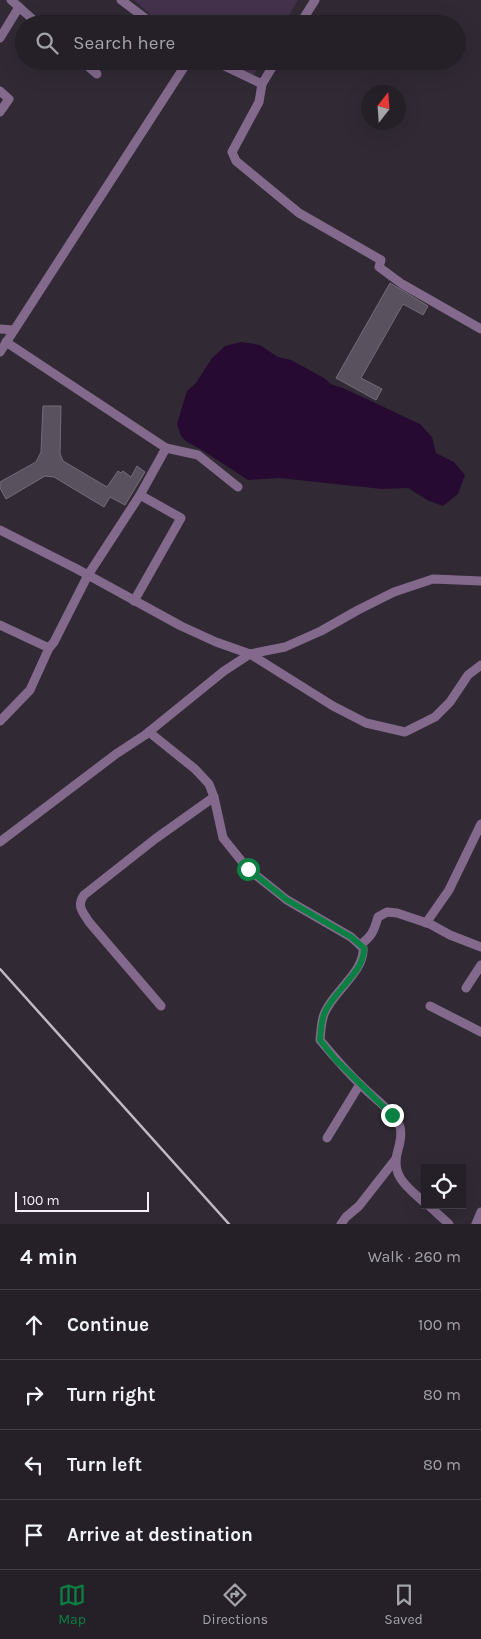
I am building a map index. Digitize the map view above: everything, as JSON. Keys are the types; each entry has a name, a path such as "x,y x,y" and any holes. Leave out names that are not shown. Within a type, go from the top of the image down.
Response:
{"street":[{"path":"11,0 28,15"},
{"path":"121,0 141,15"},
{"path":"306,15 315,0"},
{"path":"0,38 19,7"},
{"path":"92,70 97,74"},
{"path":"0,352 182,70"},
{"path":"233,70 262,84"},
{"path":"271,70 262,84 259,102 232,152 236,160 299,213 381,260 379,267 402,284 481,329"},
{"path":"0,91 9,99 0,112"},
{"path":"0,329 14,330"},
{"path":"6,342 166,448 198,455 238,487"},
{"path":"0,722 30,690 49,648 54,642 88,575 140,494 166,448"},
{"path":"134,601 181,518 140,494"},
{"path":"0,530 190,630 250,654 333,706 366,723 404,732 435,717 450,702 468,675 481,665"},
{"path":"0,842 116,754 149,732 224,671 250,654 285,647 321,631 394,592 434,580 481,581"},
{"path":"0,625 49,648"},
{"path":"149,732 195,769 209,784 214,796 223,838 248,869 287,900 351,937 364,948 364,956 356,970 336,993 324,1013 320,1040 336,1060 392,1115 400,1128 400,1141 395,1160 396,1172 406,1186 421,1199"},
{"path":"161,1006 89,922 79,906 80,901 84,894 214,796"},
{"path":"426,923 449,890 481,824"},
{"path":"360,945 370,937 378,917 387,912 397,913 426,923 481,947"},
{"path":"466,988 481,965"},
{"path":"430,1006 481,1032"},
{"path":"327,1138 360,1084"},
{"path":"341,1224 359,1206 395,1160"},
{"path":"432,1209 449,1224"},
{"path":"476,1224 481,1212"}],"shaded area":[{"path":"134,0 298,0 289,15 151,15"},
{"path":"234,70 257,70 251,80"},
{"path":"241,342 260,345 278,357 291,360 324,378 331,384 420,424 432,437 436,453 454,462 465,475 458,494 443,506 429,501 408,488 382,489 279,478 248,480 187,442 181,436 177,424 187,391 196,383 212,358 225,346"}],"building":[{"path":"390,283 428,306 423,315 403,304 361,378 382,389 376,400 336,378"},
{"path":"43,406 61,406 60,454 63,461 107,487 118,471 121,473 123,471 131,477 137,466 145,472 125,505 110,497 104,507 54,477 45,476 6,499 0,488 0,482 36,462 41,452"}],"railway":[{"path":"0,969 229,1224"}],"route":[{"path":"248,869 287,900 351,937 364,948 364,956 356,970 336,993 324,1013 320,1040 336,1060 392,1115"}]}
